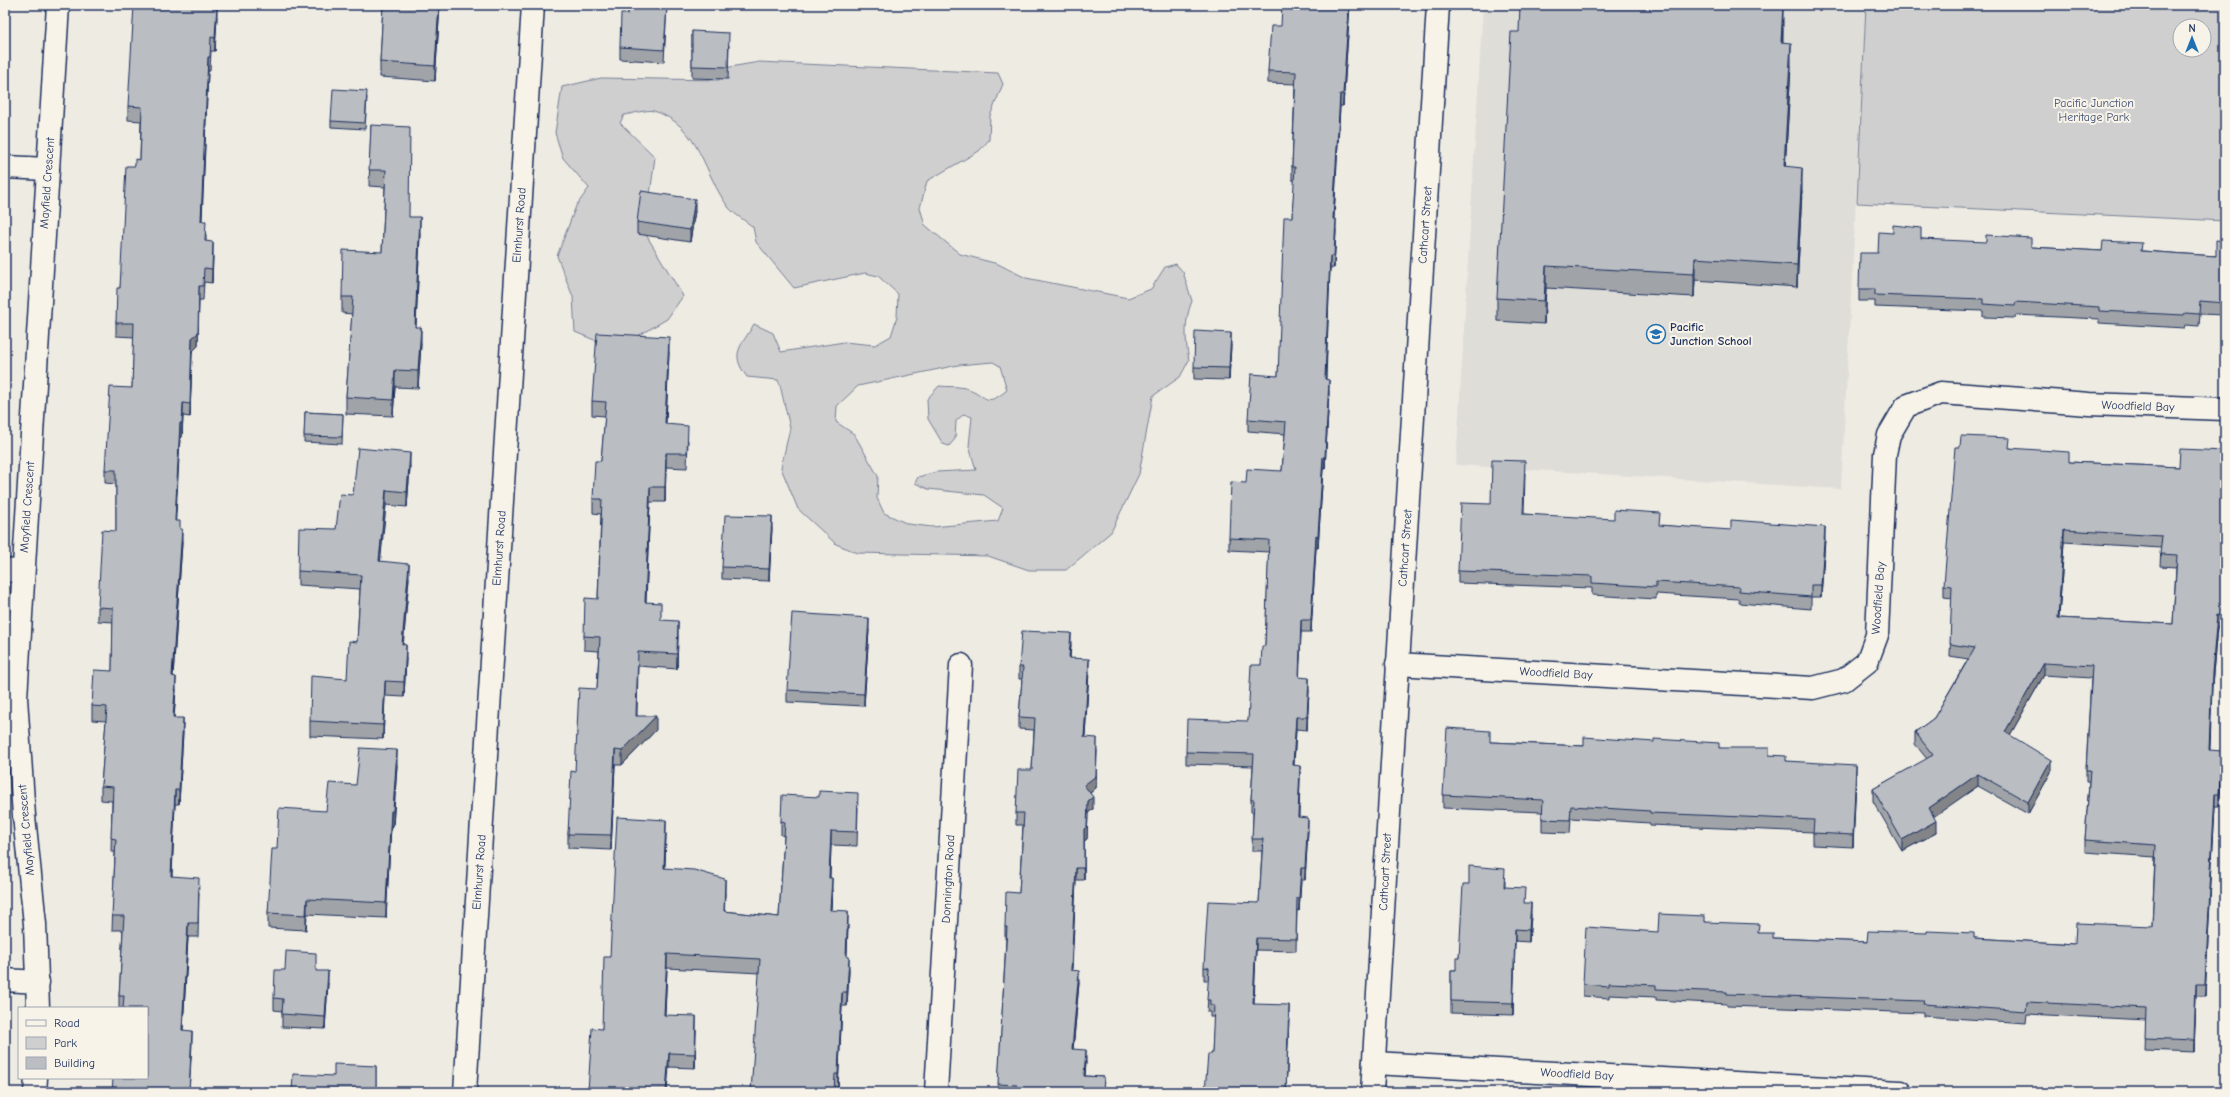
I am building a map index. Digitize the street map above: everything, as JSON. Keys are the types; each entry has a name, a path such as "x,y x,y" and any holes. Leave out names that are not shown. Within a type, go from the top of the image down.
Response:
{"street":[{"name":"Mayfield Crescent","path":"38,1007 35,924 24,816 16,698 14,571 48,169 58,5"},
{"name":"Elmhurst Road","path":"465,1092 533,5"},
{"name":"Cathcart Street","path":"1372,1092 1438,5"},
{"path":"5,167 48,169"},
{"name":"Woodfield Bay","path":"1397,664 1813,688 1844,680 1867,662 1877,635 1885,454 1889,435 1906,406 1941,393 2089,404 2225,409"},
{"name":"Donnington Road","path":"936,1092 961,665"},
{"path":"5,980 38,982"},
{"name":"Woodfield Bay","path":"1374,1063 1900,1092"},
{"path":"35,1092 36,1079"}],"shaded area":[{"name":"Pacific Junction School","path":"1483,5 1866,5 1841,489 1456,465"}],"green space":[{"name":"Pacific Junction Heritage Park","path":"1866,5 2225,5 2225,221 1857,203"},
{"path":"759,62 998,73 1003,84 990,116 989,140 979,151 927,181 920,208 925,225 960,254 998,264 1026,278 1128,298 1151,289 1165,267 1176,264 1183,272 1192,301 1186,323 1189,360 1180,377 1153,396 1139,474 1111,532 1066,570 1029,570 988,556 858,553 836,544 798,509 781,468 790,428 780,385 778,380 747,377 739,362 738,356 741,345 754,324 773,333 781,352 844,342 875,345 891,336 897,317 898,294 878,276 865,273 794,288 756,242 753,227 734,213 720,195 692,139 670,118 654,111 644,111 624,115 620,123 655,157 645,233 683,296 667,319 629,341 599,342 575,332 573,297 557,256 576,206 589,188 563,158 555,133 562,87 601,78 719,80 730,67","holes":["993,362 1000,366 1007,390 993,399 985,398 972,390 965,388 939,386 927,399 928,419 943,444 949,446 955,439 956,421 964,414 972,417 969,446 976,470 936,472 918,477 915,483 928,489 984,495 1003,508 998,521 932,527 908,524 884,513 877,498 878,476 854,434 836,422 837,406 858,386 958,365"]}],"building":[{"path":"134,5 217,5 215,38 211,37 210,57 208,57 201,221 206,221 205,241 213,242 212,269 204,268 203,286 199,286 198,333 192,338 190,404 183,403 182,423 180,423 175,521 180,521 180,529 182,529 172,676 176,677 173,718 183,718 179,790 175,790 171,876 199,878 198,923 188,923 182,1030 192,1031 189,1092 112,1092 113,1079 148,1079 148,1007 123,1007 124,996 119,996 124,916 112,916 116,839 111,838 113,787 101,786 107,707 92,706 94,670 112,671 113,608 98,607 102,530 116,531 116,470 105,470 110,387 132,388 134,323 116,323 117,288 120,288 126,166 135,166 135,159 140,160 142,107 128,106"},
{"path":"383,5 439,5 435,66 380,62"},
{"path":"628,5 667,5 664,50 620,47 621,14 628,14"},
{"path":"1282,5 1349,5 1343,94 1340,94 1333,219 1336,219 1334,256 1330,256 1325,379 1329,380 1325,457 1323,457 1318,536 1316,535 1311,620 1301,620 1299,677 1309,678 1307,717 1296,717 1293,765 1300,766 1298,817 1308,818 1305,868 1301,868 1299,898 1297,898 1296,939 1256,938 1253,1004 1289,1005 1286,1092 1205,1092 1208,1054 1212,1054 1214,1005 1210,1005 1210,1000 1207,1000 1209,968 1204,967 1208,901 1259,903 1263,839 1252,839 1254,800 1251,800 1254,754 1186,752 1187,719 1248,721 1251,665 1261,665 1262,646 1265,646 1269,540 1229,538 1231,482 1246,483 1247,469 1282,471 1286,422 1248,419 1251,374 1278,376 1284,217 1292,217 1295,167 1292,167 1296,72 1268,71 1271,26 1281,26"},
{"path":"1520,5 1783,5 1781,42 1791,43 1784,166 1802,168 1797,265 1695,258 1694,274 1546,266 1544,301 1497,298 1511,32 1519,32"},
{"path":"692,31 729,33 728,67 692,66"},
{"path":"333,89 367,91 365,123 331,121"},
{"path":"371,125 410,127 409,217 420,217 415,327 421,327 418,371 395,370 393,400 346,397 353,297 342,297 343,250 382,252 386,170 369,170"},
{"path":"641,191 695,199 690,230 637,222"},
{"path":"1893,225 1921,228 1921,239 1986,242 1986,235 2031,238 2031,247 2102,251 2103,241 2142,243 2141,251 2216,256 2216,240 2225,241 2225,303 2200,301 2199,314 2185,313 2184,315 2099,311 2099,307 2016,302 2015,306 1983,304 1983,299 1875,295 1875,289 1859,289 1860,253 1878,253 1879,232 1893,233"},
{"path":"1195,331 1231,333 1229,368 1194,367"},
{"path":"597,333 669,337 665,424 688,426 687,453 666,453 665,487 650,487 645,602 661,603 661,620 678,621 677,654 638,652 636,716 656,716 622,751 615,750 611,835 568,834 571,771 575,772 579,688 597,689 600,637 584,636 585,598 598,599 602,499 593,499 595,461 601,461 606,402 592,401"},
{"path":"305,412 343,414 342,437 304,436"},
{"path":"1961,436 2010,438 2009,448 2069,452 2069,462 2179,467 2180,449 2225,451 2224,616 2217,615 2212,673 2209,750 2222,751 2219,794 2215,794 2205,984 2196,984 2194,1040 2145,1038 2146,1008 2027,1002 2026,1011 1923,1004 1924,1001 1727,994 1727,992 1656,989 1656,985 1609,983 1609,986 1583,984 1586,927 1658,932 1659,914 1705,916 1705,922 1759,924 1758,933 1773,933 1773,938 1867,942 1868,931 1927,933 1927,931 1974,933 1974,938 2075,944 2076,923 2152,926 2156,845 2085,840 2090,770 2086,770 2092,666 2044,663 2005,732 2051,760 2028,802 1978,774 1929,808 1936,821 1902,840 1873,789 1933,755 1915,732 1934,718 1975,648 1950,644 1952,586 1944,585 1955,447 1960,447","holes":["2064,530 2162,536 2160,554 2177,555 2173,624 2058,618"]},
{"path":"358,448 410,453 407,492 386,490 379,561 409,564 402,644 406,645 404,682 385,681 383,725 310,721 311,676 347,679 349,641 357,642 361,575 298,571 299,528 336,529 340,494 353,495"},
{"path":"1492,460 1525,461 1523,514 1614,519 1614,510 1660,513 1659,525 1731,530 1731,520 1825,527 1821,585 1811,585 1811,597 1739,591 1739,587 1656,582 1656,587 1592,583 1592,576 1458,571 1461,503 1491,504"},
{"path":"725,515 772,516 769,569 722,567"},
{"path":"792,613 869,618 864,694 787,690"},
{"path":"1022,631 1071,633 1069,658 1089,659 1084,737 1097,738 1096,776 1084,785 1093,797 1088,801 1087,827 1084,829 1084,868 1076,868 1071,970 1079,971 1072,1049 1086,1050 1084,1076 1104,1077 1103,1092 1017,1092 1017,1085 998,1084 1007,927 1005,927 1006,892 1019,893 1024,813 1016,813 1018,770 1032,770 1035,718 1019,717 1023,667 1019,667"},
{"path":"1447,728 1490,731 1490,742 1584,746 1584,737 1654,742 1654,739 1719,743 1719,748 1769,748 1769,755 1786,756 1786,761 1856,765 1853,835 1813,833 1814,820 1650,813 1650,811 1571,806 1570,820 1542,819 1543,800 1443,795"},
{"path":"360,748 397,750 393,811 391,811 386,903 307,899 306,915 268,913 272,849 277,849 279,808 326,811 329,783 356,785"},
{"path":"819,791 858,793 857,832 831,831 829,878 832,878 830,910 848,911 846,956 849,957 847,992 842,992 838,1074 835,1074 834,1092 751,1092 760,959 667,954 664,1015 696,1016 695,1054 669,1053 666,1092 588,1092 592,1028 602,1029 604,957 610,957 617,817 666,820 664,868 694,870 725,879 724,911 779,917 785,822 781,821 782,795 819,797"},
{"path":"1469,866 1505,869 1504,887 1525,888 1524,903 1531,903 1529,930 1515,929 1513,1003 1451,1001 1451,970 1456,970 1456,958 1459,958 1463,884 1469,884"},
{"path":"286,951 316,953 316,971 328,971 325,1017 282,1014 283,999 274,998 275,970 285,970"},
{"path":"334,1064 376,1066 376,1091 292,1092 293,1074 334,1076"}],"place":[{"name":"Pacific Junction School","path":"1656,334"}]}
